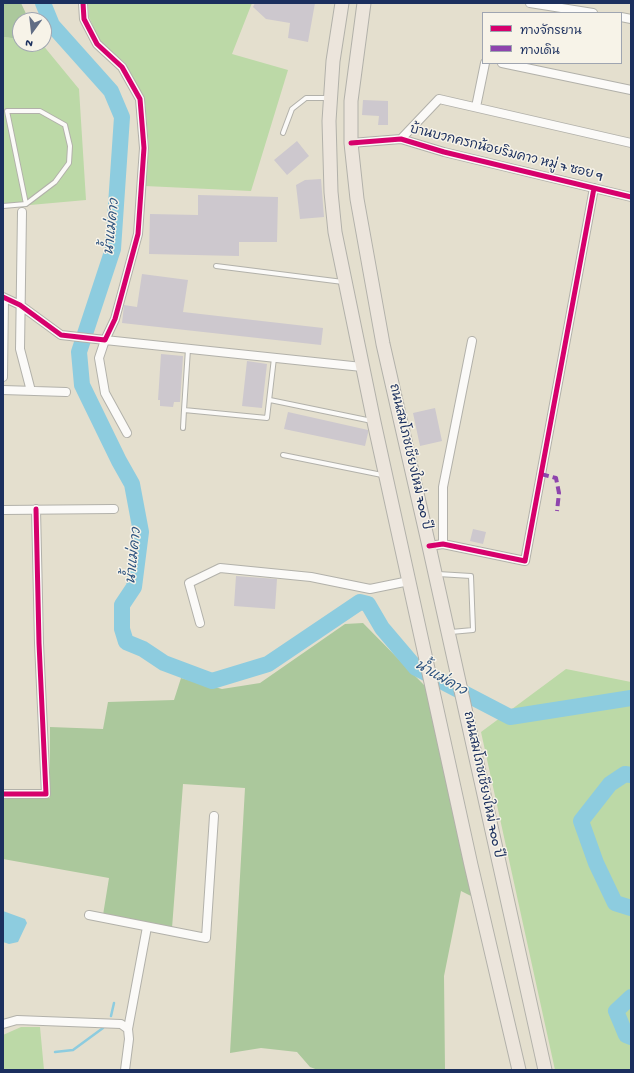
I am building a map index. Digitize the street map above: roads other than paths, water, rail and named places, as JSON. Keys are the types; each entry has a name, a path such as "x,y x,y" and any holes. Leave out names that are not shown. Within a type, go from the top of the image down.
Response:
{"main road":[{"name":"ถนนสมโภชเชียงใหม่ 700 ปี","path":"342,3 333,61 329,122 331,192 335,232 362,367 473,873 520,1070"},
{"name":"ถนนสมโภชเชียงใหม่ 700 ปี","path":"364,3 351,101 351,142 357,199 383,344 436,574 545,1070"}],"street":[{"path":"83,3 84,18 97,44 122,66 140,99 143,141 138,234 115,318 101,339 99,358 105,393 127,433"},
{"path":"530,3 588,12"},
{"path":"476,107 486,64"},
{"path":"507,64 631,90"},
{"path":"401,139 439,99 631,143"},
{"name":"บ้านบวกครกน้อยริมคาว หมู่ 7 ซอย 9","path":"351,142 401,139 444,152 631,197"},
{"path":"429,546 443,544 525,561 594,188"},
{"path":"22,212 20,349 31,391"},
{"path":"3,377 4,298 20,305 61,335 362,367"},
{"path":"443,544 443,487 472,341"},
{"path":"3,390 66,392"},
{"path":"3,794 46,794 39,643 36,509"},
{"path":"3,510 114,509"},
{"path":"200,623 189,583 220,568 312,577 370,589 409,581"},
{"path":"89,915 206,938 214,816"},
{"path":"125,1070 129,1039 128,1029 147,927"},
{"path":"3,1024 17,1020 121,1024 128,1029"}],"lane":[{"path":"283,133 292,109 306,98 331,98"},
{"path":"3,206 26,204 55,182 69,163 70,146 64,125 40,111 7,111 26,204"},
{"path":"216,266 345,282"},
{"path":"183,428 188,349"},
{"path":"184,410 268,418 274,358"},
{"path":"270,400 374,422"},
{"path":"283,455 387,476"},
{"path":"436,574 471,576 473,630 448,633"}],"water":[{"path":"3,911 25,919 27,923 18,942 9,944 3,942"}],"waterway":[{"name":"น้ำแม่คาว","path":"43,3 52,25 111,91 122,117 113,249 79,352 82,385 119,461 132,484 141,532 134,587 122,605 122,629 126,642 143,649 164,663 212,681 268,664 360,602 368,604 382,628 416,668 510,717 631,698"},
{"name":"น้ำแม่คาว","path":"631,775 625,774 610,784 581,821 596,863 615,903 631,908"},
{"name":"น้ำแม่คาว","path":"631,997 616,1011 626,1035 631,1037"},
{"path":"111,1016 114,1003"},
{"path":"55,1052 73,1050 103,1028"}]}
